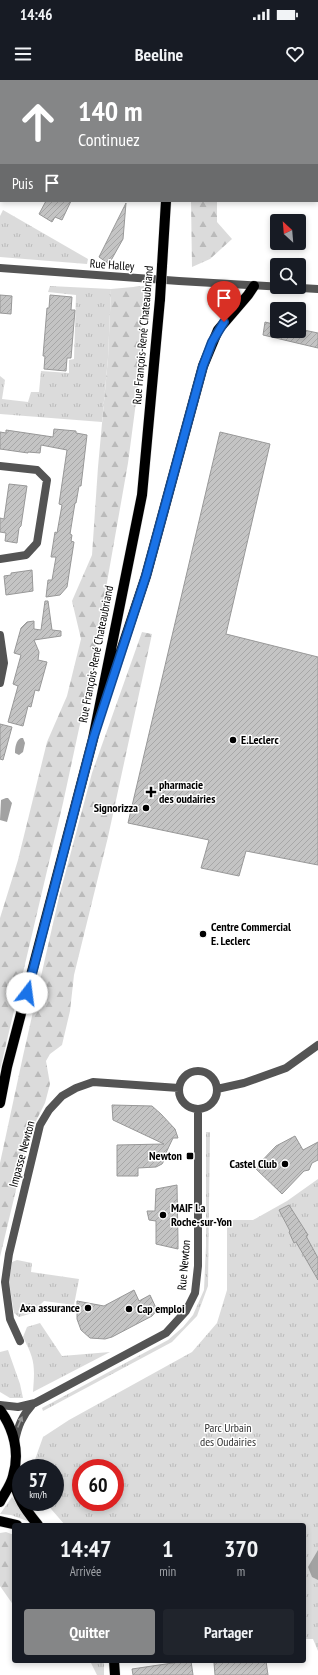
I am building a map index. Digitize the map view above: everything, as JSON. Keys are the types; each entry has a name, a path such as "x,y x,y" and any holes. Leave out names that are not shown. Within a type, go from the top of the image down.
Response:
{"main road":[{"name":"Rue François-René Chateaubriand","path":"0,1103 7,1067 93,739 142,495 160,299 166,202"},
{"path":"93,739 146,576 203,366 218,330 254,286"},
{"path":"0,1410 8,1420 15,1441 15,1459"},
{"path":"0,1502 12,1479"},
{"path":"27,1511 36,1523"},
{"path":"0,1521 12,1524"},
{"path":"114,1663 115,1675"}],"street":[{"name":"Rue Halley","path":"0,268 254,286 318,289"},
{"path":"0,466 37,470 47,480 37,543 26,555 0,560"},
{"path":"0,635 4,663 0,683"},
{"path":"217,1089 244,1083 286,1068 318,1045"},
{"path":"197,1071 208,1074 213,1078 217,1089 217,1094 213,1103 204,1109 198,1110 192,1109 182,1101 179,1088 183,1079 187,1075 197,1071"},
{"name":"Impasse Newton","path":"20,1341 10,1319 5,1282 9,1254 40,1125 49,1110 62,1096 76,1088 93,1082 179,1088"},
{"name":"Rue Newton","path":"15,1441 19,1423 23,1415 32,1405 166,1333 186,1311 195,1293 198,1266 198,1110"},
{"name":"Rue Newton","path":"0,1405 18,1407 32,1405"}],"green space":[{"path":"191,202 217,202 217,222 232,239 210,259 192,267"},
{"path":"3,210 88,259 87,264 0,257 0,216"},
{"path":"50,286 111,289 108,358 102,422 0,414 0,376 5,380 2,399 28,402 31,392 39,392 41,371 69,373 69,360 74,359 76,295 48,292"},
{"path":"144,286 138,387 128,463 91,673 63,803 0,1070 0,918 18,860 47,742 67,696 81,639 72,601 92,555 108,358 111,289"},
{"path":"142,632 152,634 108,837 74,975 70,1011 62,1045 50,1054 46,1061 50,1084 45,1103 29,1135 0,1257 0,1163 59,897 92,773"},
{"path":"206,1132 210,1132 208,1286 197,1316 172,1342 43,1411 42,1408 168,1340 183,1327 193,1315 204,1290 206,1246"},
{"name":"Parc Urbain des Oudairies","path":"318,1179 318,1651 313,1639 306,1639 306,1523 63,1523 53,1511 64,1511 64,1459 35,1459 43,1437 69,1420 192,1352 217,1323 227,1290 227,1220 253,1220 287,1201"},
{"path":"17,1260 32,1263 31,1272 79,1279 74,1305 44,1301 40,1305 43,1310 19,1317 14,1313 9,1282 12,1262"},
{"path":"40,1323 62,1356 110,1352 33,1392 33,1363 23,1337 27,1327"},
{"path":"8,1350 20,1384 23,1398 10,1398 0,1392 0,1352"},
{"path":"12,1497 12,1511 22,1511 30,1522 11,1515 0,1514"},
{"path":"6,1532 12,1534 12,1603 0,1586 0,1533"},
{"path":"91,1663 104,1663 104,1675 97,1675"}],"shaded area":[{"path":"23,738 25,743 23,752 19,755 15,753 15,749 17,742"},
{"path":"8,798 12,803 7,822 0,820 1,800"},
{"path":"318,1550 318,1580 312,1577 308,1567"}],"building":[{"path":"45,202 71,202 62,220 55,217 52,222 39,214"},
{"path":"126,203 123,239 109,264 99,257"},
{"path":"0,295 12,296 11,314 0,313"},
{"path":"50,295 72,297 71,310 75,310 71,358 67,358 66,371 44,369 45,356 43,356 47,308 49,308"},
{"path":"265,322 270,323 270,337 263,335"},
{"path":"306,330 318,333 318,348 276,338 306,338"},
{"path":"54,429 76,431 76,433 87,435 81,486 79,486 75,503 70,534 72,535 71,541 74,542 67,587 60,595 46,597 48,580 52,580 56,557 51,557 55,532 57,533 62,505 59,504 67,450 41,445 40,453 0,449 0,432 6,433 6,430 53,437"},
{"name":"E.Leclerc","path":"220,432 270,444 226,634 318,657 318,865 246,851 239,876 201,868 209,840 128,823"},
{"path":"9,484 27,486 17,543 5,541 6,533 0,532 0,518 4,519"},
{"path":"32,570 33,591 6,595 4,576 11,575 11,573"},
{"path":"45,601 48,601 52,630 61,631 61,636 34,640 39,652 38,660 47,662 39,691 35,690 31,707 28,706 23,726 8,722 18,686 13,684 21,655 14,653 21,628 27,622 34,621 34,629 41,630"},
{"path":"0,724 12,727 3,760 0,759"},
{"path":"112,1105 152,1106 175,1129 178,1138 173,1138 162,1164 156,1167 138,1168 138,1176 117,1176 117,1145 164,1144 113,1120"},
{"name":"Castel Club","path":"295,1136 303,1150 318,1142 318,1160 312,1163 309,1170 304,1171 282,1194 255,1168 276,1146"},
{"name":"MAIF La Roche-sur-Yon","path":"177,1185 178,1249 156,1244 156,1221 149,1220 147,1211 155,1211 156,1189"},
{"path":"289,1205 308,1235 306,1236 318,1258 318,1280 296,1242 294,1243 289,1232 290,1231 279,1210"},
{"path":"134,1290 139,1301 150,1295 157,1310 152,1316 112,1337 105,1339 90,1338 81,1330 77,1319 77,1301 104,1306"},
{"path":"172,1663 191,1663 193,1675 133,1675 132,1669"},
{"path":"214,1663 266,1663 268,1675 215,1675"}],"place":[{"name":"E.Leclerc","path":"233,740"},
{"name":"pharmacie des oudairies","path":"151,792"},
{"name":"Signorizza","path":"146,808"},
{"name":"Centre Commercial E. Leclerc","path":"203,934"},
{"name":"Newton","path":"190,1156"},
{"name":"Castel Club","path":"285,1164"},
{"name":"MAIF La Roche-sur-Yon","path":"163,1215"},
{"name":"Axa assurance","path":"88,1308"},
{"name":"Cap emploi","path":"129,1309"}],"route":[{"path":"27,993 93,739 146,576 177,457 203,366 212,342 224,322"}]}
